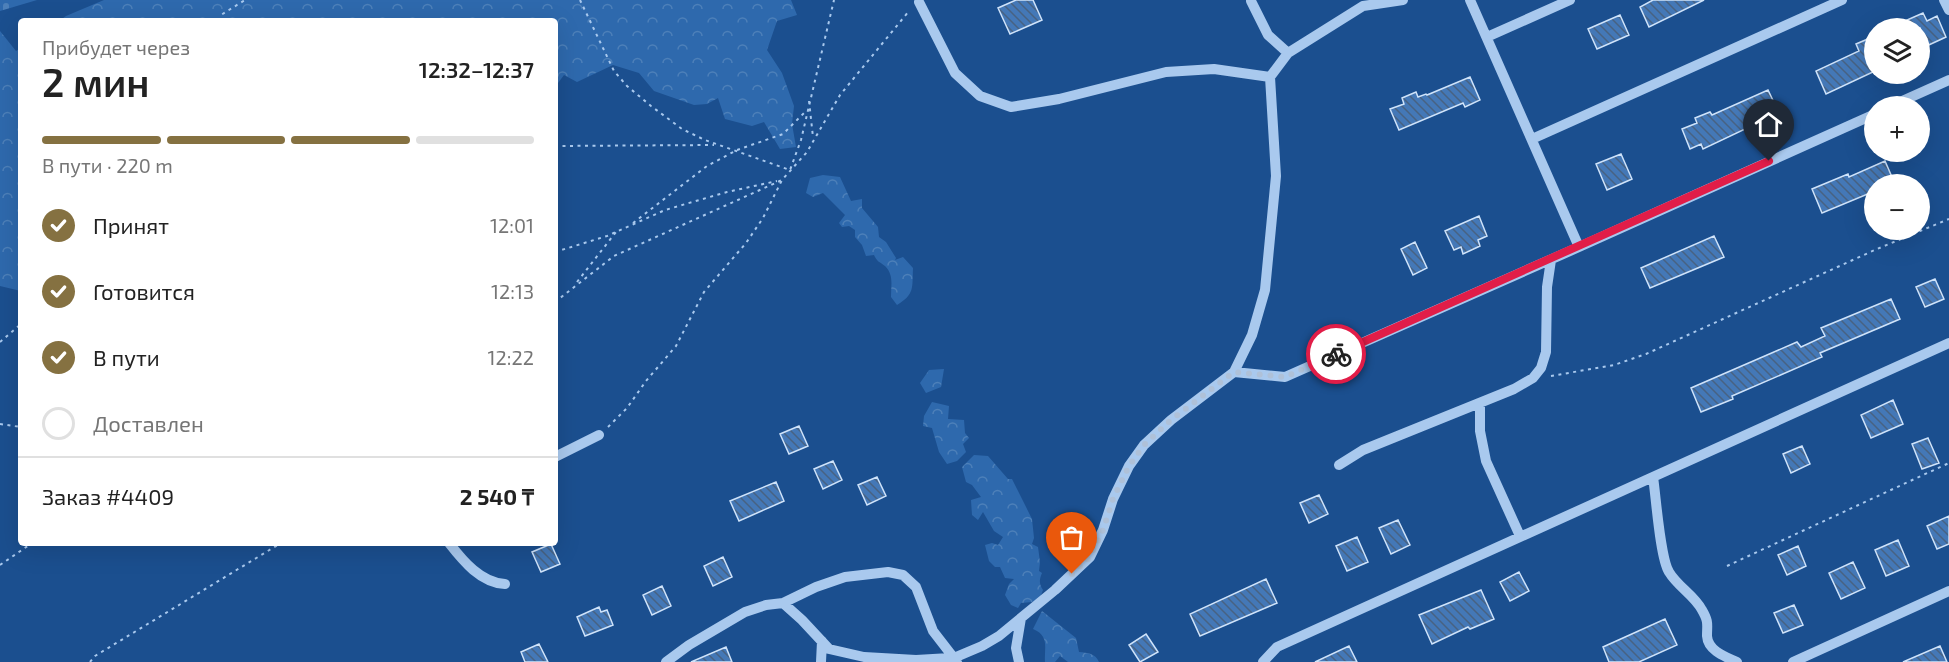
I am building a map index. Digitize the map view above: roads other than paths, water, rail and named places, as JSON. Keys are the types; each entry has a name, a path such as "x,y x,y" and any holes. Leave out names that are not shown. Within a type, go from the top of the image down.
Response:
{"street":[{"path":"783,603 829,649 864,657 951,660 999,636 1055,590 1090,557 1125,474 1144,445 1171,420 1234,372 1252,335 1265,290 1276,176 1270,77 1288,53 1363,6 1403,0"},
{"path":"1470,0 1579,247"},
{"path":"1487,37 1570,0"},
{"path":"1532,140 1842,0"},
{"path":"1944,0 1949,10"},
{"path":"1251,1 1268,35 1288,53"},
{"path":"919,2 955,73 980,96 1011,107 1059,99 1166,72 1214,69 1270,77"},
{"path":"1913,96 1949,80"},
{"path":"1234,372 1285,377 1864,119"},
{"path":"1339,465 1363,450 1514,389 1533,378 1541,368 1546,352 1547,287 1551,260"},
{"path":"1263,662 1277,647 1949,344"},
{"path":"1480,403 1480,431 1486,461 1520,536"},
{"path":"558,456 599,435"},
{"path":"1653,477 1667,569 1677,584 1696,601 1702,610 1709,624 1707,639 1715,651 1737,662"},
{"path":"451,546 464,563 493,584 505,584"},
{"path":"666,662 688,645 745,612 766,605 783,603 816,587 845,577 888,572 903,575 916,586 933,631 951,660"},
{"path":"1794,662 1949,591"},
{"path":"1019,662 1016,648 1021,618"},
{"path":"821,662 822,641"}]}
